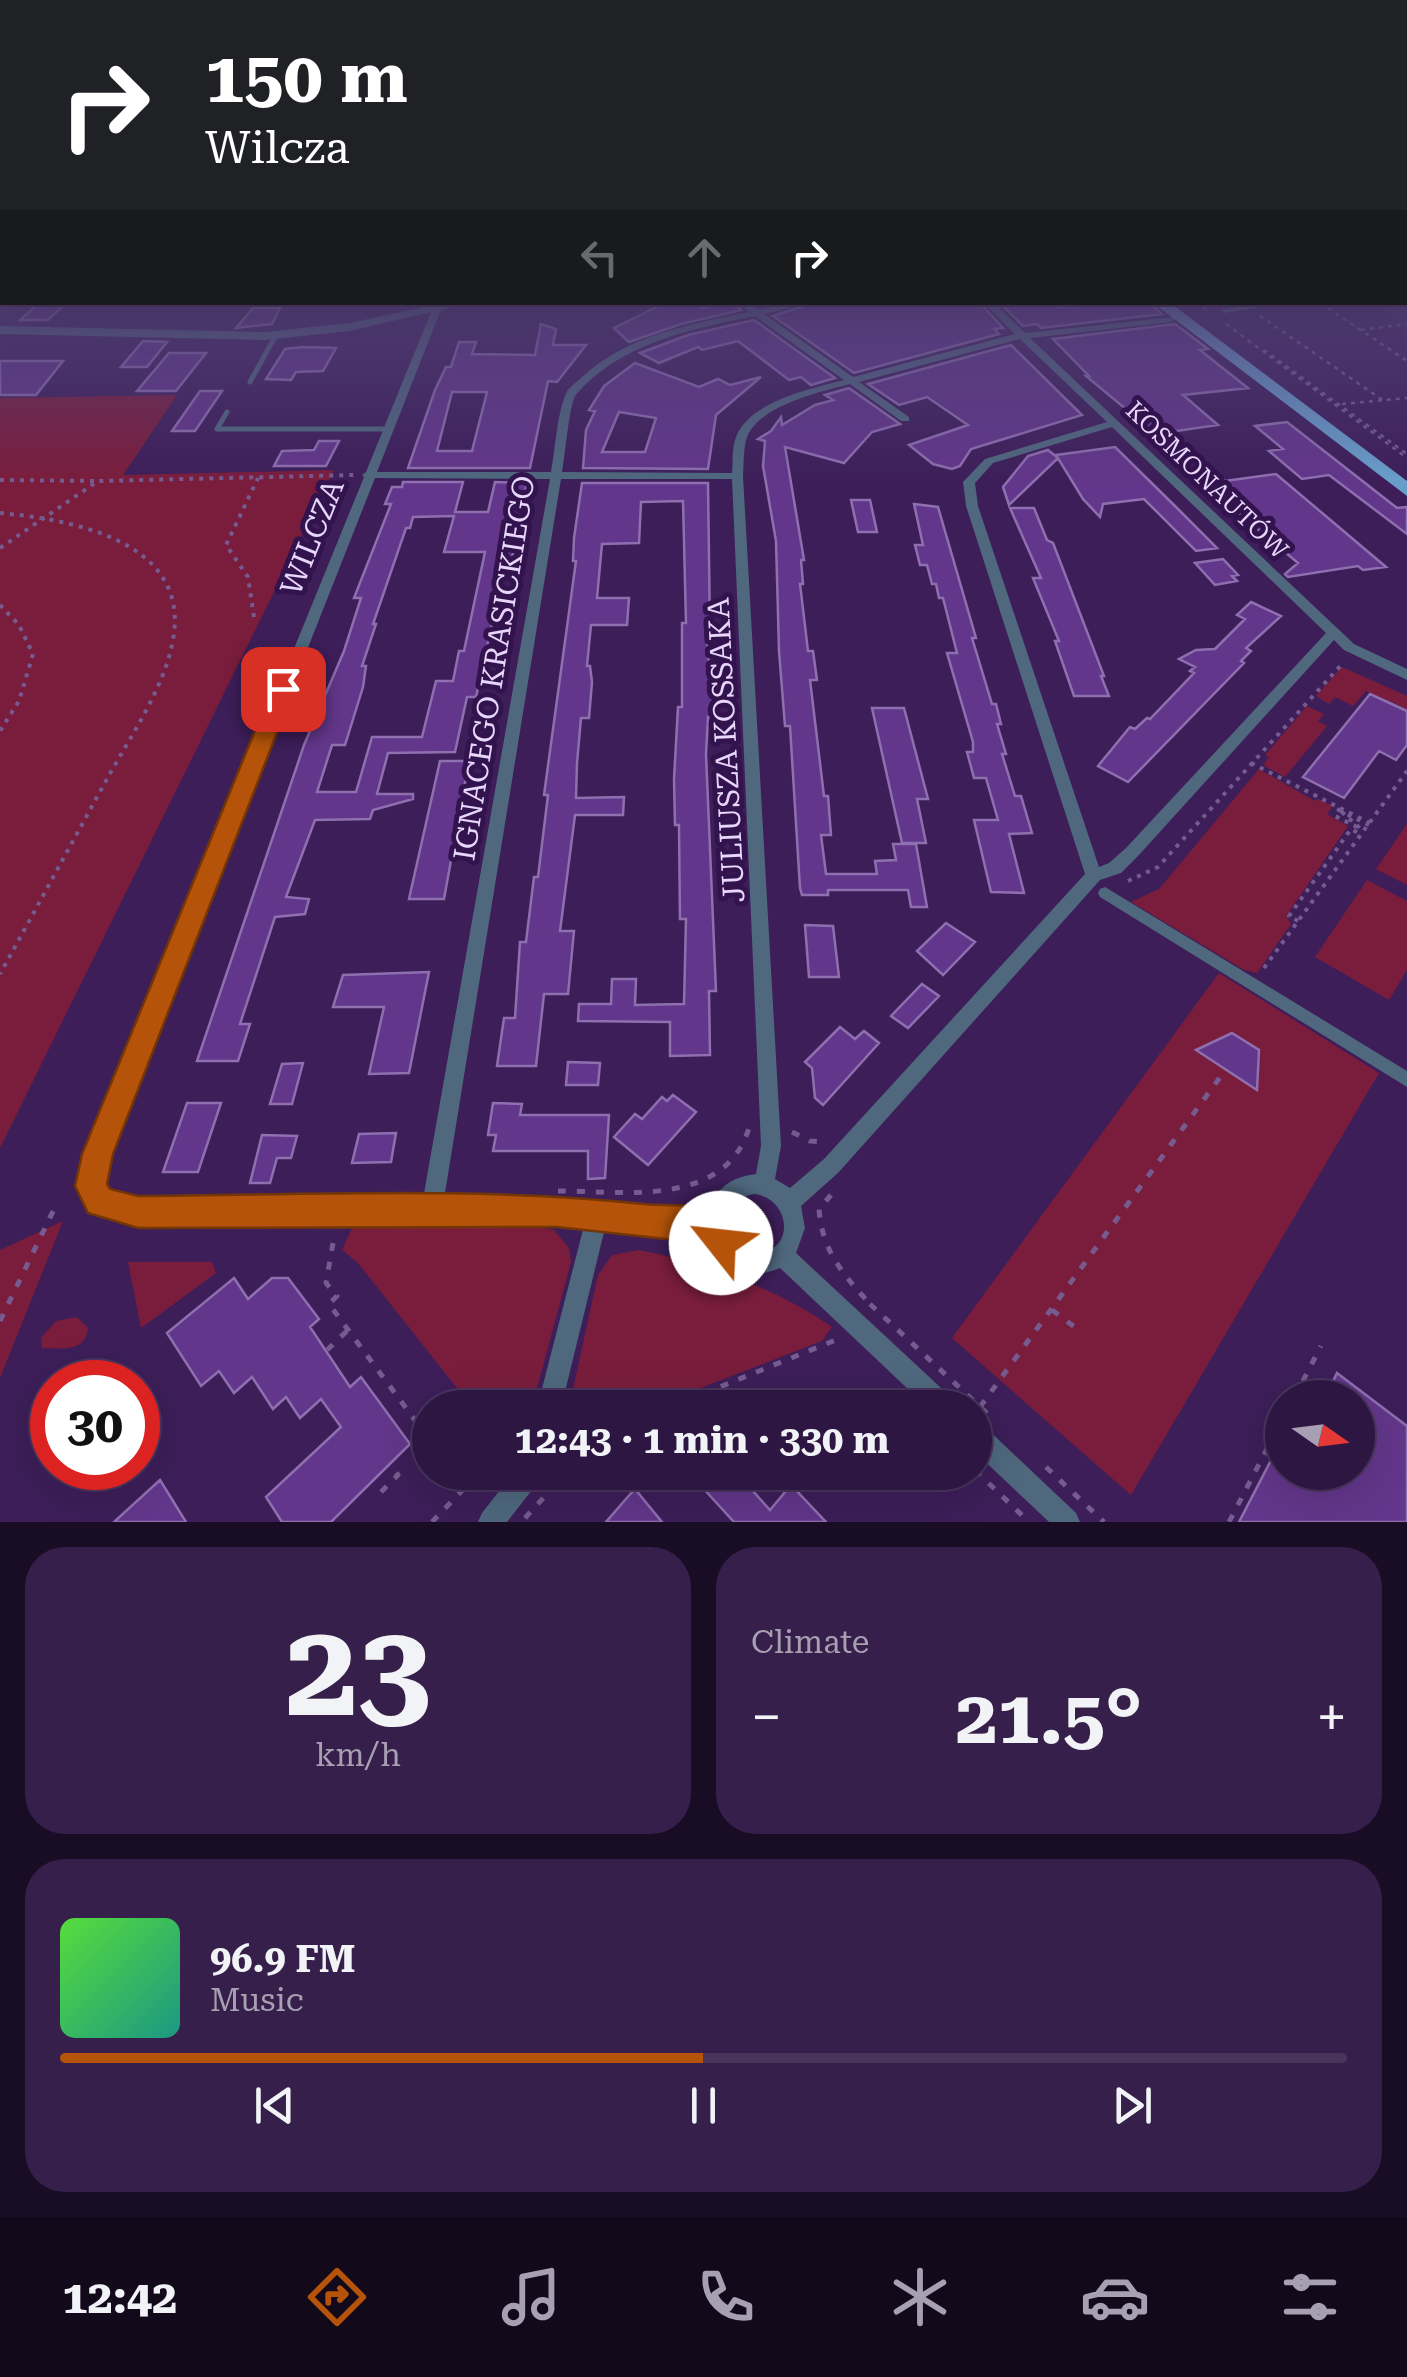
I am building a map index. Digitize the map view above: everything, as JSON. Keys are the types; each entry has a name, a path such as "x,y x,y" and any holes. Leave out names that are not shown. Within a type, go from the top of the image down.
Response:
{"main road":[{"path":"1209,340 1407,490"},
{"path":"1233,340 1407,470"}],"street":[{"name":"WILCZA","path":"424,340 98,1154 91,1186 100,1202 123,1211 432,1210"},
{"name":"IGNACEGO KRASICKIEGO","path":"432,1210 570,394 593,369 651,340"},
{"path":"793,340 905,420"},
{"name":"JULIUSZA KOSSAKA","path":"764,1186 770,1146 738,476 740,440 756,418 788,398 1007,340"},
{"name":"KOSMONAUTÓW","path":"1026,340 1334,632 1358,652 1407,675"},
{"path":"1094,876 972,506 970,482 989,461 1114,423"},
{"path":"368,475 738,476"},
{"path":"789,1204 831,1166 1094,876 1115,868 1132,852 1334,632"},
{"path":"1105,893 1407,1080"},
{"path":"747,1186 764,1186 789,1204 795,1231 782,1256 753,1264 734,1258 721,1243 716,1223 720,1206 731,1192 747,1186"},
{"path":"432,1210 518,1209 716,1223"},
{"path":"554,1390 597,1217"},
{"path":"782,1256 927,1390"},
{"path":"992,1436 1067,1522"},
{"path":"491,1522 516,1490"}],"lane":[{"path":"250,382 274,340"},
{"path":"227,412 217,429 387,429"}],"path":[{"path":"1249,340 1407,456"},
{"path":"1255,340 1337,405 1407,398"},
{"path":"1296,340 1384,401"},
{"path":"1376,340 1407,360"},
{"path":"0,480 368,475"},
{"path":"254,617 253,588 243,560 226,544 259,476"},
{"path":"0,548 98,481"},
{"path":"0,513 45,517 96,529 130,544 153,567 172,602 175,636 146,706 0,974"},
{"path":"0,605 20,625 33,654 18,701 0,731"},
{"path":"1105,893 1158,867 1341,662"},
{"path":"1251,763 1370,824"},
{"path":"1264,968 1407,771"},
{"path":"1340,808 1335,816 1360,829 1362,826 1340,815 1342,812 1370,824"},
{"path":"1298,922 1289,916 1351,829 1362,835"},
{"path":"1143,858 1158,867"},
{"path":"992,1390 1226,1069"},
{"path":"790,1130 810,1142 830,1142"},
{"path":"0,1320 57,1203"},
{"path":"819,1210 819,1236 830,1258 870,1304 963,1390"},
{"path":"333,1242 332,1266 326,1283 337,1296 329,1304 412,1415"},
{"path":"714,1390 840,1340 870,1304"},
{"path":"1052,1310 1080,1332"},
{"path":"327,1350 348,1330"},
{"path":"1303,1380 1321,1346"},
{"path":"1229,1522 1265,1453"},
{"path":"1036,1458 1104,1522"},
{"path":"381,1492 398,1475 390,1464"},
{"path":"992,1486 1029,1522"},
{"path":"432,1522 463,1490"},
{"path":"522,1522 551,1490"}],"shaded area":[{"path":"177,395 123,475 334,470 0,1148 0,398"},
{"path":"1342,667 1407,696 1407,709 1366,691 1353,706 1335,697 1329,704 1316,696"},
{"path":"1307,706 1324,714 1318,721 1327,726 1285,777 1263,765 1269,757 1265,755"},
{"path":"1259,769 1315,801 1333,806 1327,814 1348,826 1286,916 1291,924 1257,973 1244,970 1131,902 1159,889"},
{"path":"1407,824 1407,885 1376,869"},
{"path":"1367,880 1407,901 1407,970 1389,1000 1315,957"},
{"path":"1219,973 1379,1073 1131,1495 952,1338"},
{"path":"63,1221 0,1378 0,1250"},
{"path":"525,1225 554,1230 569,1248 571,1262 537,1390 459,1390 358,1263 342,1250 353,1226"},
{"path":"639,1250 690,1262 788,1300 832,1327 822,1341 695,1390 574,1390 598,1275 612,1255"},
{"path":"128,1262 212,1262 216,1273 141,1328"},
{"path":"77,1317 88,1328 82,1342 71,1347 42,1348 41,1338 56,1321"}],"building":[{"path":"538,340 554,340 553,345 586,345 557,382 548,381 530,468 408,468 435,390 446,367 451,367 459,342 476,342 472,354 535,355","holes":["452,392 487,392 472,451 437,451"]},
{"path":"675,340 782,340 835,378 811,385 801,377 789,380 738,341 702,350 698,347 659,363 640,353"},
{"path":"807,340 977,340 854,373"},
{"path":"1054,340 1196,340 1208,349 1200,350 1248,388 1183,395 1218,425 1156,434"},
{"path":"143,341 167,342 147,367 121,367"},
{"path":"1011,345 1082,415 971,449 960,466 952,469 933,464 909,445 968,425 927,397 899,405 868,384"},
{"path":"336,348 323,371 296,372 291,380 266,379 285,349"},
{"path":"169,353 206,353 176,391 137,391"},
{"path":"0,361 63,361 36,395 0,395"},
{"path":"635,363 699,387 718,379 730,385 761,377 716,415 708,469 583,468 586,430 595,411 589,410 604,386","holes":["619,412 656,418 645,452 602,452"]},
{"path":"849,388 900,424 872,432 844,463 785,447 804,560 800,584 808,651 813,651 817,680 810,680 824,796 828,796 831,835 821,835 826,874 877,874 875,861 896,860 893,844 916,844 927,907 911,907 908,890 828,890 828,895 802,895 800,888 790,726 785,726 779,651 776,541 763,466 765,441 758,439 771,431 781,417 782,425 815,405 833,400 825,395"},
{"path":"200,391 222,391 195,431 172,431"},
{"path":"1287,422 1397,508 1407,507 1407,534 1329,475 1302,479 1269,451 1283,449 1255,426"},
{"path":"319,441 339,441 326,466 274,466 282,451 314,450"},
{"path":"1115,447 1217,548 1196,551 1144,499 1103,504 1100,517 1083,499 1056,455"},
{"path":"1048,450 1058,458 1009,505 1003,487 1028,456"},
{"path":"1210,467 1225,481 1276,474 1386,567 1363,570 1358,566 1288,577 1285,574 1298,563 1189,471"},
{"path":"403,482 463,482 455,512 488,512 495,482 527,483 508,579 502,579 476,697 467,697 455,752 388,753 377,794 413,794 413,799 373,810 370,819 315,820 286,897 309,899 305,914 275,917 240,1024 250,1024 238,1061 197,1061 304,745 344,651 361,598 354,598 391,504 385,504 392,487 402,487","holes":["454,516 444,552 485,552 464,651 459,651 453,681 436,681 422,737 372,737 356,792 317,792 332,745 345,745 363,687 366,666 362,666 373,624 413,517"]},
{"path":"582,483 708,483 710,631 706,631 714,717 708,717 706,754 716,991 709,991 710,1055 670,1056 670,1022 578,1021 579,1004 611,1004 612,979 636,979 635,1005 684,1004 686,919 680,919 679,825 675,825 674,779 678,707 682,707 682,623 686,623 683,501 641,502 639,543 602,544 597,598 629,598 627,625 591,625 587,666 592,682 589,718 581,718 577,763 576,798 624,797 623,815 575,815 560,931 574,931 568,994 544,994 536,1066 497,1066 504,1018 515,1018 520,942 526,942 534,877 538,877 548,795 544,795 576,561 574,538"},
{"path":"851,500 870,500 877,532 858,532"},
{"path":"914,504 938,507 976,638 972,638 992,704 996,704 1006,754 1002,754 1032,833 1009,834 1024,893 991,892 974,820 998,820 986,778 974,778 967,752 973,752 973,742 947,653 957,653 943,598 939,598 936,584 932,584 927,565 920,565 915,545 923,545"},
{"path":"1010,508 1034,508 1047,540 1053,543 1109,696 1074,696 1055,641 1059,641 1033,578 1041,578"},
{"path":"1223,559 1238,575 1232,576 1237,581 1215,585 1195,563"},
{"path":"1251,602 1281,616 1246,648 1251,651 1241,661 1244,663 1128,782 1098,766 1130,727 1135,729 1150,719 1194,673 1190,671 1195,667 1179,659 1196,650 1215,649 1245,619 1237,615"},
{"path":"1370,694 1407,711 1407,745 1396,760 1379,751 1344,798 1303,777"},
{"path":"872,708 904,708 928,799 917,799 926,843 902,843"},
{"path":"440,761 469,761 444,899 409,899"},
{"path":"946,923 975,942 943,975 917,951"},
{"path":"805,925 833,926 839,977 809,977"},
{"path":"429,972 409,1073 369,1074 384,1007 333,1007 343,975"},
{"path":"922,984 939,996 908,1028 891,1016"},
{"path":"840,1027 855,1039 864,1031 879,1043 823,1105 815,1098 812,1068 805,1062"},
{"path":"1232,1033 1259,1050 1257,1090 1196,1050"},
{"path":"568,1062 600,1063 598,1085 566,1085"},
{"path":"303,1063 292,1104 270,1104 282,1064"},
{"path":"673,1095 696,1112 648,1165 614,1137 635,1114 642,1119 662,1097 667,1101"},
{"path":"187,1103 221,1103 198,1172 163,1172"},
{"path":"493,1103 522,1104 520,1115 609,1115 605,1178 588,1179 588,1151 493,1151 496,1135 488,1135"},
{"path":"396,1133 391,1162 352,1163 359,1134"},
{"path":"262,1135 297,1136 291,1158 277,1158 270,1183 250,1183"},
{"path":"234,1278 248,1299 272,1278 288,1278 319,1319 310,1327 350,1387 361,1377 410,1444 331,1522 282,1522 266,1497 341,1427 321,1399 300,1418 286,1397 273,1409 252,1377 234,1393 219,1371 201,1386 167,1333"},
{"path":"1375,1402 1407,1426 1407,1522 1239,1522 1265,1472 1265,1490 1375,1490"},
{"path":"160,1480 186,1522 114,1522 149,1490 160,1490"},
{"path":"636,1490 662,1522 606,1522"},
{"path":"705,1490 752,1490 770,1510 787,1490 796,1490 826,1522 734,1522"}],"route":[{"path":"283,689 98,1154 91,1186 100,1202 111,1208 138,1212 557,1211 666,1223 716,1223 721,1243"}]}
